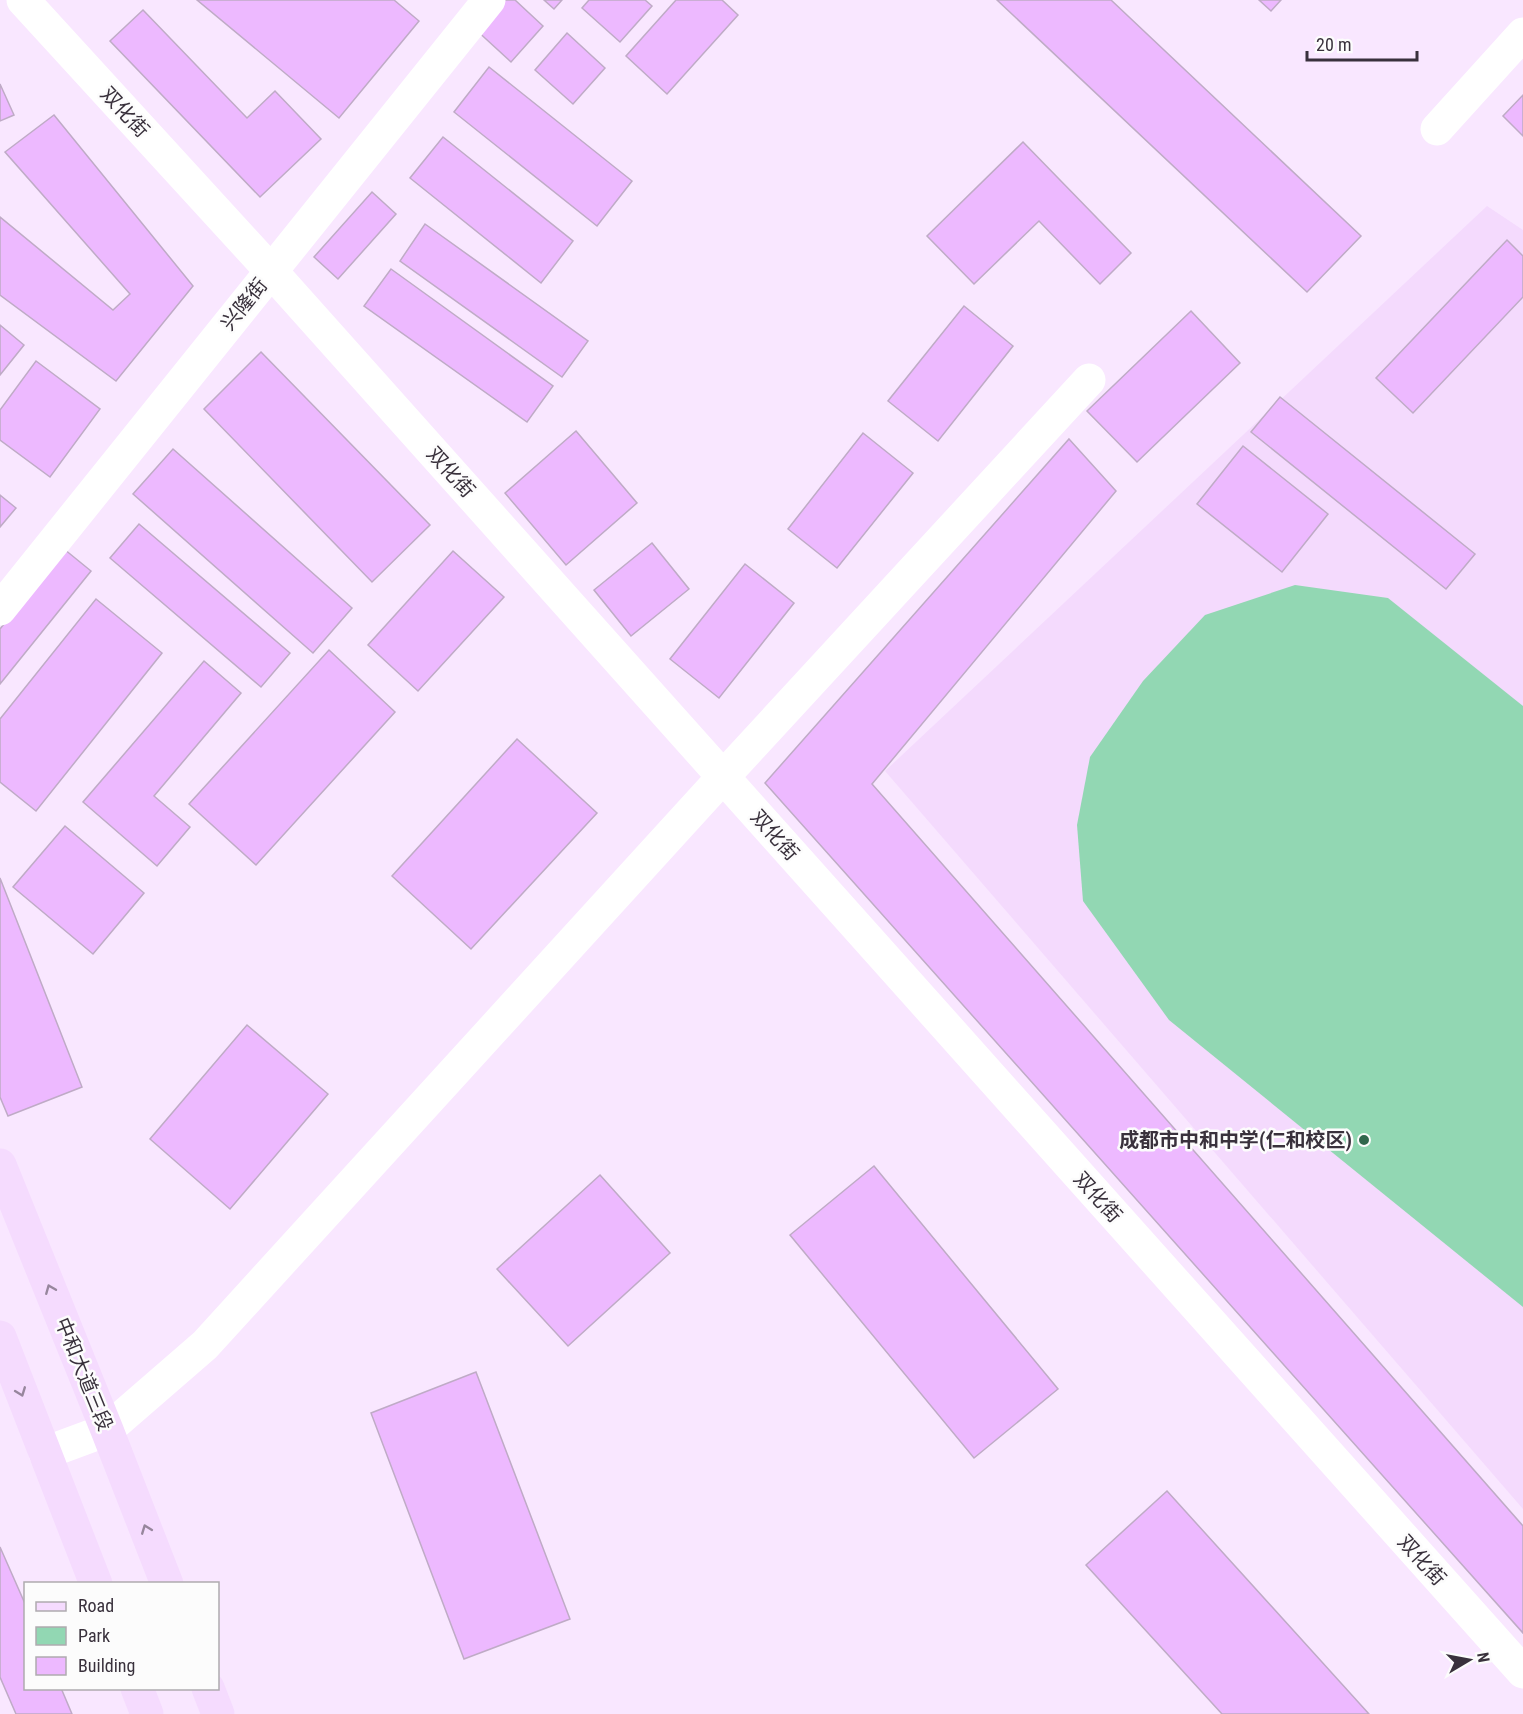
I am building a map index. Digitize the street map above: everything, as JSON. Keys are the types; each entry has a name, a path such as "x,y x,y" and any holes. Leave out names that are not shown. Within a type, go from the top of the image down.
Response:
{"main road":[{"name":"中和大道三段","path":"0,1165 166,1582"},
{"path":"0,1337 95,1582"},
{"path":"137,1690 147,1714"},
{"path":"208,1690 218,1714"}],"street":[{"name":"双化街","path":"23,0 271,271 1523,1672"},
{"name":"兴隆街","path":"0,609 489,0"},
{"path":"1437,129 1523,34"},
{"path":"45,1453 107,1430 206,1345 723,777 1089,380"}],"shaded area":[{"name":"成都市中和中学(仁和校区)","path":"1487,206 1523,230 1523,1509 885,771"}],"green space":[{"path":"1295,585 1388,598 1523,706 1523,1307 1169,1020 1083,901 1077,825 1090,757 1143,681 1205,615"}],"building":[{"path":"197,0 394,0 419,21 339,118"},
{"path":"499,0 515,0 543,26 511,62 474,28"},
{"path":"544,0 562,0 554,9"},
{"path":"589,0 645,0 652,6 620,42 582,8"},
{"path":"676,0 722,0 738,15 667,94 626,56"},
{"path":"997,0 1111,0 1361,236 1307,292"},
{"path":"1259,0 1281,0 1271,11"},
{"path":"143,10 247,118 275,91 321,139 260,197 110,41"},
{"path":"567,33 605,68 573,104 535,70"},
{"path":"489,67 632,181 597,226 454,112"},
{"path":"0,84 14,115 0,121"},
{"path":"1523,95 1523,136 1503,116"},
{"path":"54,115 193,286 116,381 0,295 0,217 113,310 130,294 5,152"},
{"path":"443,137 573,241 541,283 410,178"},
{"path":"1023,142 1131,253 1100,284 1039,221 974,284 927,236"},
{"path":"372,192 396,214 338,279 314,257"},
{"path":"425,224 588,341 562,377 400,261"},
{"path":"1507,240 1523,256 1523,297 1413,413 1376,378"},
{"path":"391,269 553,386 527,422 364,306"},
{"path":"964,306 1013,346 938,441 888,401"},
{"path":"1191,311 1240,363 1137,462 1087,411"},
{"path":"0,325 24,345 0,375"},
{"path":"261,352 430,525 372,582 204,409"},
{"path":"36,361 100,409 50,477 0,440 0,410"},
{"path":"1280,397 1475,554 1446,589 1251,432"},
{"path":"576,431 637,503 566,565 505,493"},
{"path":"863,433 913,473 837,568 788,529"},
{"path":"1069,439 1116,491 872,784 1523,1526 1523,1633 765,783"},
{"path":"1243,446 1328,514 1282,572 1197,504"},
{"path":"173,449 352,608 313,653 133,494"},
{"path":"0,495 16,508 0,527"},
{"path":"139,524 290,653 261,687 110,558"},
{"path":"652,543 689,589 631,636 594,590"},
{"path":"64,549 91,571 0,684 0,629"},
{"path":"453,551 504,597 418,691 368,645"},
{"path":"745,564 794,603 719,698 670,659"},
{"path":"96,599 162,653 36,811 0,782 0,719"},
{"path":"329,650 395,712 256,865 189,804"},
{"path":"204,661 241,693 154,796 190,827 157,866 83,802"},
{"path":"517,739 597,813 471,949 392,876"},
{"path":"65,826 144,893 93,954 13,887"},
{"path":"0,878 82,1087 8,1116 0,1097"},
{"path":"247,1025 328,1094 230,1209 150,1139"},
{"path":"874,1166 1058,1389 974,1458 790,1235"},
{"path":"600,1175 670,1253 568,1346 497,1269"},
{"path":"476,1372 570,1619 464,1659 371,1413"},
{"path":"1167,1491 1369,1714 1222,1714 1086,1565"},
{"path":"0,1547 24,1601 24,1690 62,1690 72,1714 16,1714 0,1677"}],"place":[{"name":"成都市中和中学(仁和校区)","path":"1364,1140"}]}
